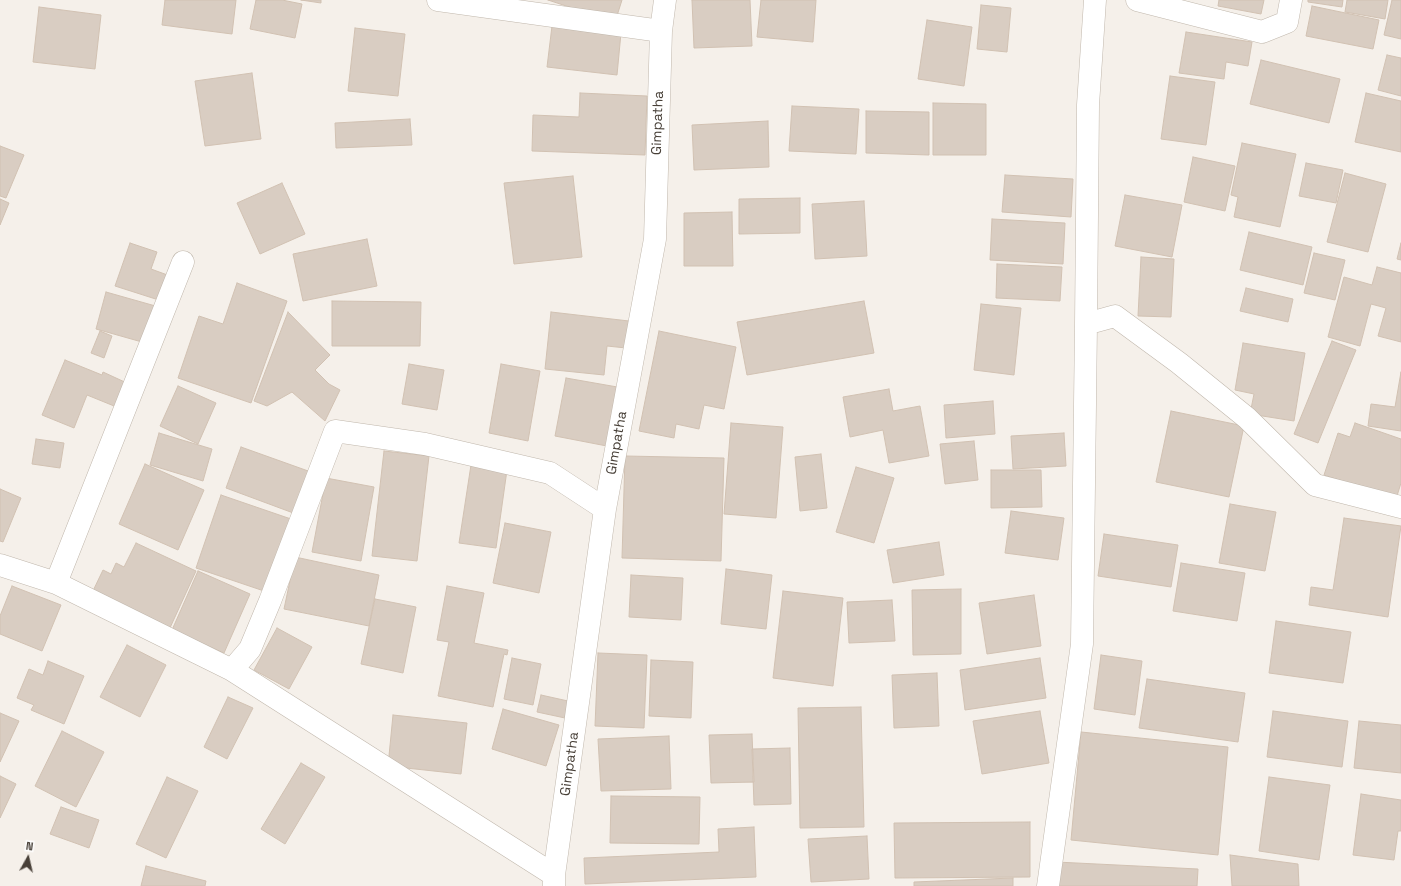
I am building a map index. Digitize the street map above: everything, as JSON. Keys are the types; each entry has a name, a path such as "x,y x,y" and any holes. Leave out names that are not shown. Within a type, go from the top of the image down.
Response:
{"street":[{"path":"438,0 661,31"},
{"name":"Gimpatha","path":"554,880 605,509 655,239 661,31 665,0"},
{"path":"1048,886 1082,644 1088,105 1096,0"},
{"path":"1138,0 1262,32 1287,22 1291,0"},
{"path":"56,583 183,262"},
{"path":"1086,324 1115,316 1179,363 1247,418 1315,485 1401,507"},
{"path":"232,670 250,649 335,431 425,444 550,473 605,509"},
{"path":"0,565 56,583 232,670 554,880"}],"building":[{"path":"165,0 236,0 232,34 162,25"},
{"path":"256,0 282,0 302,4 295,38 250,29"},
{"path":"301,0 321,0 321,3"},
{"path":"548,0 622,0 615,22"},
{"path":"692,0 750,0 752,46 694,48"},
{"path":"761,0 816,0 813,42 757,37"},
{"path":"1219,0 1264,0 1261,14 1218,6"},
{"path":"1308,0 1343,0 1342,7 1308,2"},
{"path":"1347,0 1388,0 1385,19 1345,12"},
{"path":"1392,0 1401,0 1401,39 1384,35"},
{"path":"981,5 1011,8 1007,52 977,49"},
{"path":"1312,6 1379,20 1373,49 1306,36"},
{"path":"39,7 101,15 95,69 33,62"},
{"path":"927,20 972,27 964,86 918,79"},
{"path":"552,26 621,33 617,75 547,67"},
{"path":"355,28 405,34 398,96 348,91"},
{"path":"1186,32 1252,42 1248,66 1226,62 1224,79 1179,73"},
{"path":"1387,55 1401,58 1401,96 1378,90"},
{"path":"1261,60 1340,79 1329,123 1250,104"},
{"path":"252,73 261,139 205,146 195,81"},
{"path":"1170,76 1215,82 1206,145 1161,139"},
{"path":"580,93 647,96 645,155 532,151 533,115 579,117"},
{"path":"1366,93 1401,101 1401,152 1355,142"},
{"path":"933,103 986,104 986,155 933,155"},
{"path":"792,106 859,109 856,154 789,151"},
{"path":"866,111 929,112 929,155 866,153"},
{"path":"410,119 412,145 336,148 335,123"},
{"path":"768,121 769,167 694,170 692,125"},
{"path":"1242,143 1296,154 1280,227 1234,217 1238,197 1231,195"},
{"path":"0,146 24,155 6,198 0,196"},
{"path":"1193,157 1235,166 1225,211 1184,202"},
{"path":"1306,163 1343,170 1336,203 1299,196"},
{"path":"1345,173 1386,184 1368,252 1327,242"},
{"path":"1005,175 1073,179 1071,217 1002,212"},
{"path":"573,176 582,257 514,264 504,183"},
{"path":"282,183 305,234 260,254 237,203"},
{"path":"1125,195 1182,205 1172,257 1115,246"},
{"path":"800,198 800,233 739,234 739,199"},
{"path":"0,199 9,203 0,225"},
{"path":"864,201 867,256 815,259 812,204"},
{"path":"732,212 733,266 684,266 684,213"},
{"path":"992,219 1065,223 1063,264 990,260"},
{"path":"1249,232 1312,247 1303,285 1240,270"},
{"path":"367,239 377,286 303,301 293,254"},
{"path":"130,243 157,252 151,269 173,277 165,302 115,286"},
{"path":"1401,243 1401,260 1397,259"},
{"path":"1314,253 1345,260 1335,300 1304,293"},
{"path":"1141,257 1174,259 1171,317 1138,316"},
{"path":"997,264 1062,267 1060,301 996,298"},
{"path":"1377,267 1401,273 1401,342 1378,336 1386,308 1371,304 1360,346 1328,337 1344,277 1372,285"},
{"path":"237,283 287,301 251,403 178,378 199,316 223,324"},
{"path":"1246,288 1293,299 1288,322 1240,311"},
{"path":"106,292 159,307 149,344 96,329"},
{"path":"332,301 421,302 420,346 332,346"},
{"path":"864,301 874,353 747,375 737,322"},
{"path":"981,304 1021,308 1014,375 974,370"},
{"path":"288,312 330,355 315,370 329,384 340,390 325,421 292,392 267,406 254,401"},
{"path":"551,312 629,321 626,348 607,346 604,375 545,369"},
{"path":"100,331 112,336 104,358 91,353"},
{"path":"659,331 736,347 724,409 704,405 699,429 676,424 674,438 639,431"},
{"path":"1332,341 1356,350 1318,443 1294,434"},
{"path":"1243,343 1305,353 1294,421 1250,414 1254,394 1235,390"},
{"path":"65,360 102,375 103,372 129,384 119,408 87,395 74,428 42,415"},
{"path":"409,364 444,370 437,410 402,404"},
{"path":"501,364 540,371 528,441 489,433"},
{"path":"1401,372 1401,431 1368,426 1371,404 1395,407"},
{"path":"566,378 623,388 612,447 555,436"},
{"path":"178,386 216,403 198,444 160,426"},
{"path":"889,389 893,411 920,406 929,456 889,463 883,430 850,437 843,397"},
{"path":"993,401 995,434 946,438 944,405"},
{"path":"1171,411 1244,426 1229,497 1156,482"},
{"path":"731,423 783,427 776,518 724,514"},
{"path":"1355,423 1401,439 1401,483 1396,499 1324,475 1338,433 1350,437"},
{"path":"159,433 212,449 203,481 150,465"},
{"path":"1064,433 1066,466 1013,469 1011,436"},
{"path":"36,439 64,443 60,468 32,464"},
{"path":"974,441 978,480 945,484 940,444"},
{"path":"241,447 311,472 296,514 226,488"},
{"path":"384,451 429,456 417,561 372,556"},
{"path":"821,454 827,508 800,511 795,457"},
{"path":"625,456 724,458 721,561 622,558"},
{"path":"145,464 204,490 178,550 119,524"},
{"path":"471,465 507,470 496,548 459,543"},
{"path":"856,467 894,478 874,543 836,532"},
{"path":"991,470 1041,470 1042,507 991,508"},
{"path":"326,478 374,487 361,561 312,552"},
{"path":"0,489 21,498 3,542 0,541"},
{"path":"221,495 291,519 267,592 196,568"},
{"path":"1230,504 1276,512 1265,571 1219,563"},
{"path":"1011,511 1064,518 1058,560 1005,553"},
{"path":"1344,518 1401,526 1388,617 1309,605 1311,587 1333,590"},
{"path":"505,523 551,532 539,593 493,583"},
{"path":"1104,534 1178,545 1171,587 1098,576"},
{"path":"939,542 944,575 893,583 887,550"},
{"path":"136,543 196,571 169,630 91,595 103,570 111,574 116,563 124,567"},
{"path":"295,557 379,575 369,626 284,609"},
{"path":"1181,563 1245,573 1237,621 1173,611"},
{"path":"726,569 772,575 766,629 721,624"},
{"path":"198,571 250,594 224,653 172,630"},
{"path":"631,575 683,578 681,620 629,617"},
{"path":"12,586 61,605 42,651 0,634 0,616"},
{"path":"447,586 484,593 474,643 508,650 507,655 504,654 493,707 438,696 449,642 437,640"},
{"path":"961,589 961,654 913,655 912,590"},
{"path":"783,591 843,598 833,686 773,678"},
{"path":"1034,595 1041,646 987,654 979,603"},
{"path":"375,599 416,607 403,673 361,664"},
{"path":"892,600 895,641 849,643 847,602"},
{"path":"1276,621 1351,632 1343,683 1269,673"},
{"path":"277,628 312,647 289,689 254,670"},
{"path":"127,645 166,665 140,717 100,697"},
{"path":"598,653 647,655 644,728 595,726"},
{"path":"1101,655 1142,661 1135,715 1094,709"},
{"path":"512,658 541,664 533,705 504,699"},
{"path":"1040,658 1046,698 965,710 960,670"},
{"path":"651,660 693,662 691,718 649,716"},
{"path":"48,661 84,676 64,724 31,710 34,705 17,698 29,669 43,675"},
{"path":"937,673 939,726 894,728 892,675"},
{"path":"1147,679 1245,693 1238,742 1139,728"},
{"path":"541,695 568,701 565,718 537,712"},
{"path":"228,697 253,708 227,759 204,747"},
{"path":"861,707 864,827 800,828 798,708"},
{"path":"503,709 559,725 546,766 492,749"},
{"path":"1040,711 1049,763 982,774 973,721"},
{"path":"1273,711 1348,721 1342,767 1267,757"},
{"path":"0,713 19,721 0,762"},
{"path":"393,715 467,723 461,774 388,766"},
{"path":"1359,721 1401,725 1401,773 1354,768"},
{"path":"62,731 104,752 76,807 35,786"},
{"path":"1081,732 1228,747 1218,855 1071,840"},
{"path":"752,734 754,782 711,783 709,735"},
{"path":"669,736 671,789 601,791 598,739"},
{"path":"790,748 791,804 754,805 752,749"},
{"path":"301,763 325,777 285,844 261,829"},
{"path":"0,776 16,784 0,818"},
{"path":"167,777 198,791 166,858 136,844"},
{"path":"1269,777 1330,785 1319,860 1259,851"},
{"path":"1361,794 1401,800 1401,831 1398,831 1394,860 1353,855"},
{"path":"611,796 700,797 699,844 610,843"},
{"path":"61,807 99,820 89,848 50,834"},
{"path":"1030,822 1030,877 895,878 894,823"},
{"path":"754,827 756,877 585,884 584,858 719,852 718,829"},
{"path":"867,836 869,879 811,882 808,839"},
{"path":"1230,855 1298,864 1299,886 1232,886"},
{"path":"1056,862 1198,869 1197,886 1054,886"},
{"path":"146,866 206,881 205,886 141,886"},
{"path":"1013,878 1013,886 914,886 914,882"}]}
